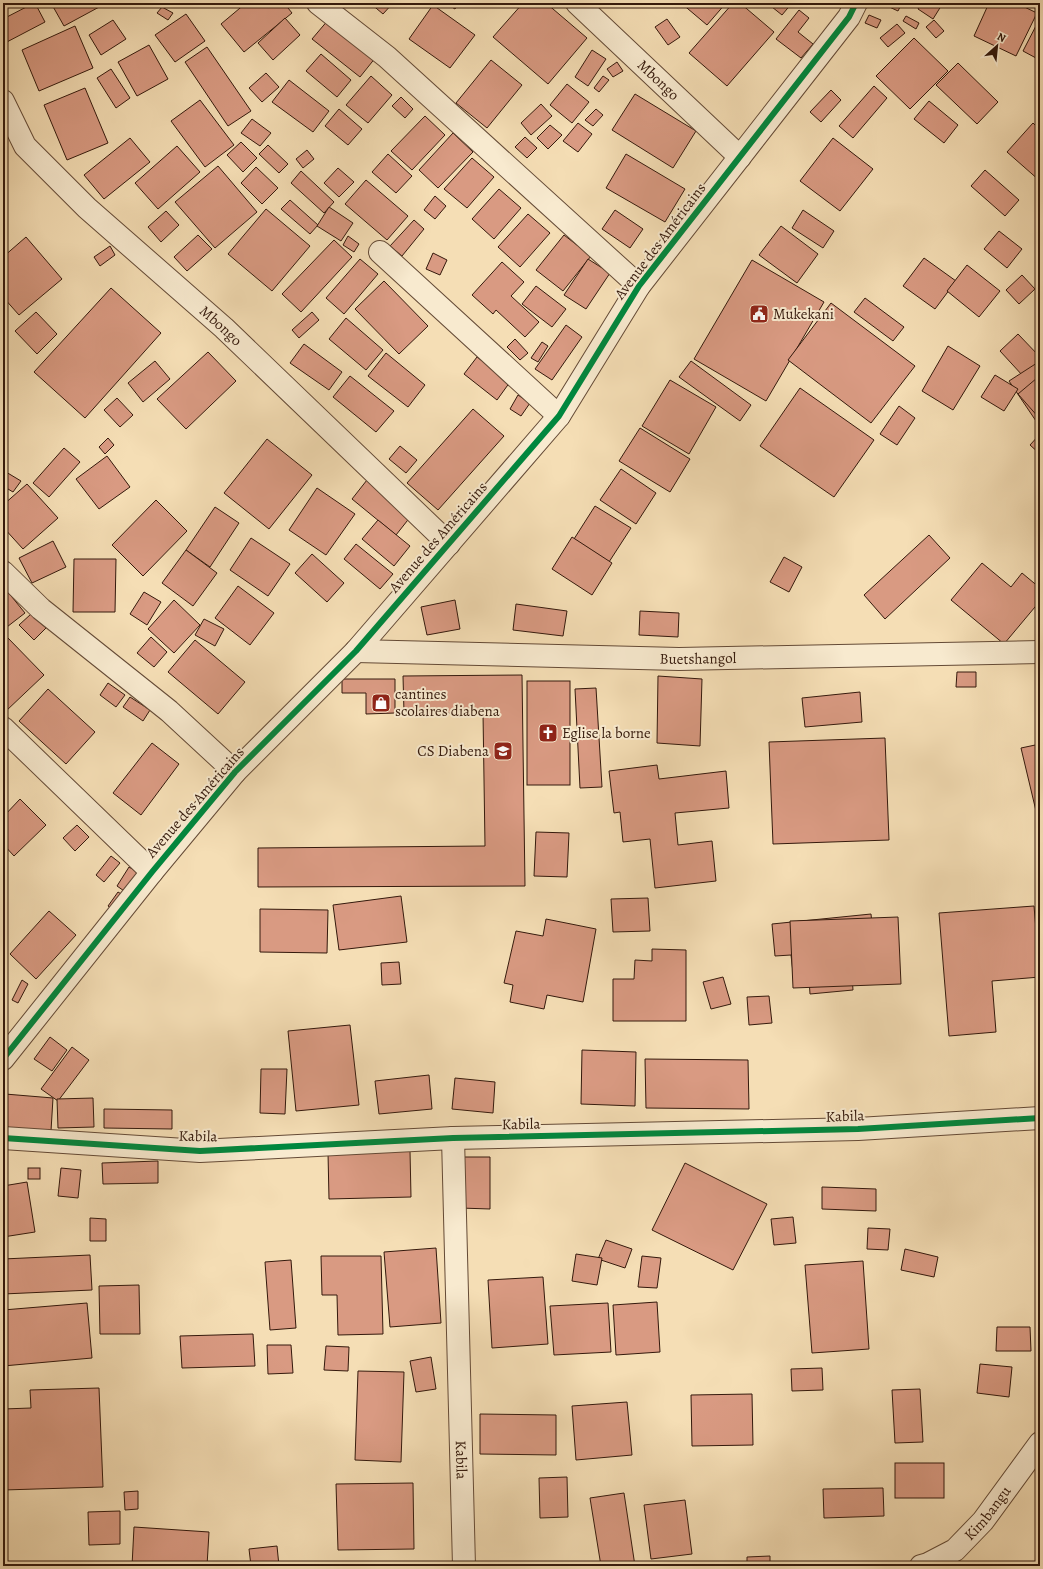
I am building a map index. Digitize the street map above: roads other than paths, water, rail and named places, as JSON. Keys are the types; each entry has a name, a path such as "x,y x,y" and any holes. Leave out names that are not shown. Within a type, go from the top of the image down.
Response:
{"street":[{"path":"318,3 387,57 639,286"},
{"name":"Mbongo","path":"576,3 740,156"},
{"name":"Avenue des Américains","path":"3,1059 152,872 235,772 356,650 450,544 559,416 639,286 849,17 856,3"},
{"name":"Mbongo","path":"3,101 25,146 76,197 224,328 450,544"},
{"path":"380,252 559,416"},
{"path":"3,572 41,609 169,711 235,772"},
{"name":"Buetshangol","path":"356,650 679,659 1038,648"},
{"path":"3,728 152,872"},
{"name":"Kabila","path":"3,1138 200,1151 453,1138 858,1129 1040,1118"},
{"name":"Kabila","path":"453,1138 464,1566"},
{"name":"Kimbangu","path":"921,1566 955,1550 965,1541 983,1521 1040,1443"}],"place":[{"name":"Mukekani","path":"759,314"},
{"name":"cantines scolaires diabena","path":"381,703"},
{"name":"Eglise la borne","path":"548,733"},
{"name":"CS Diabena","path":"503,751"}]}
